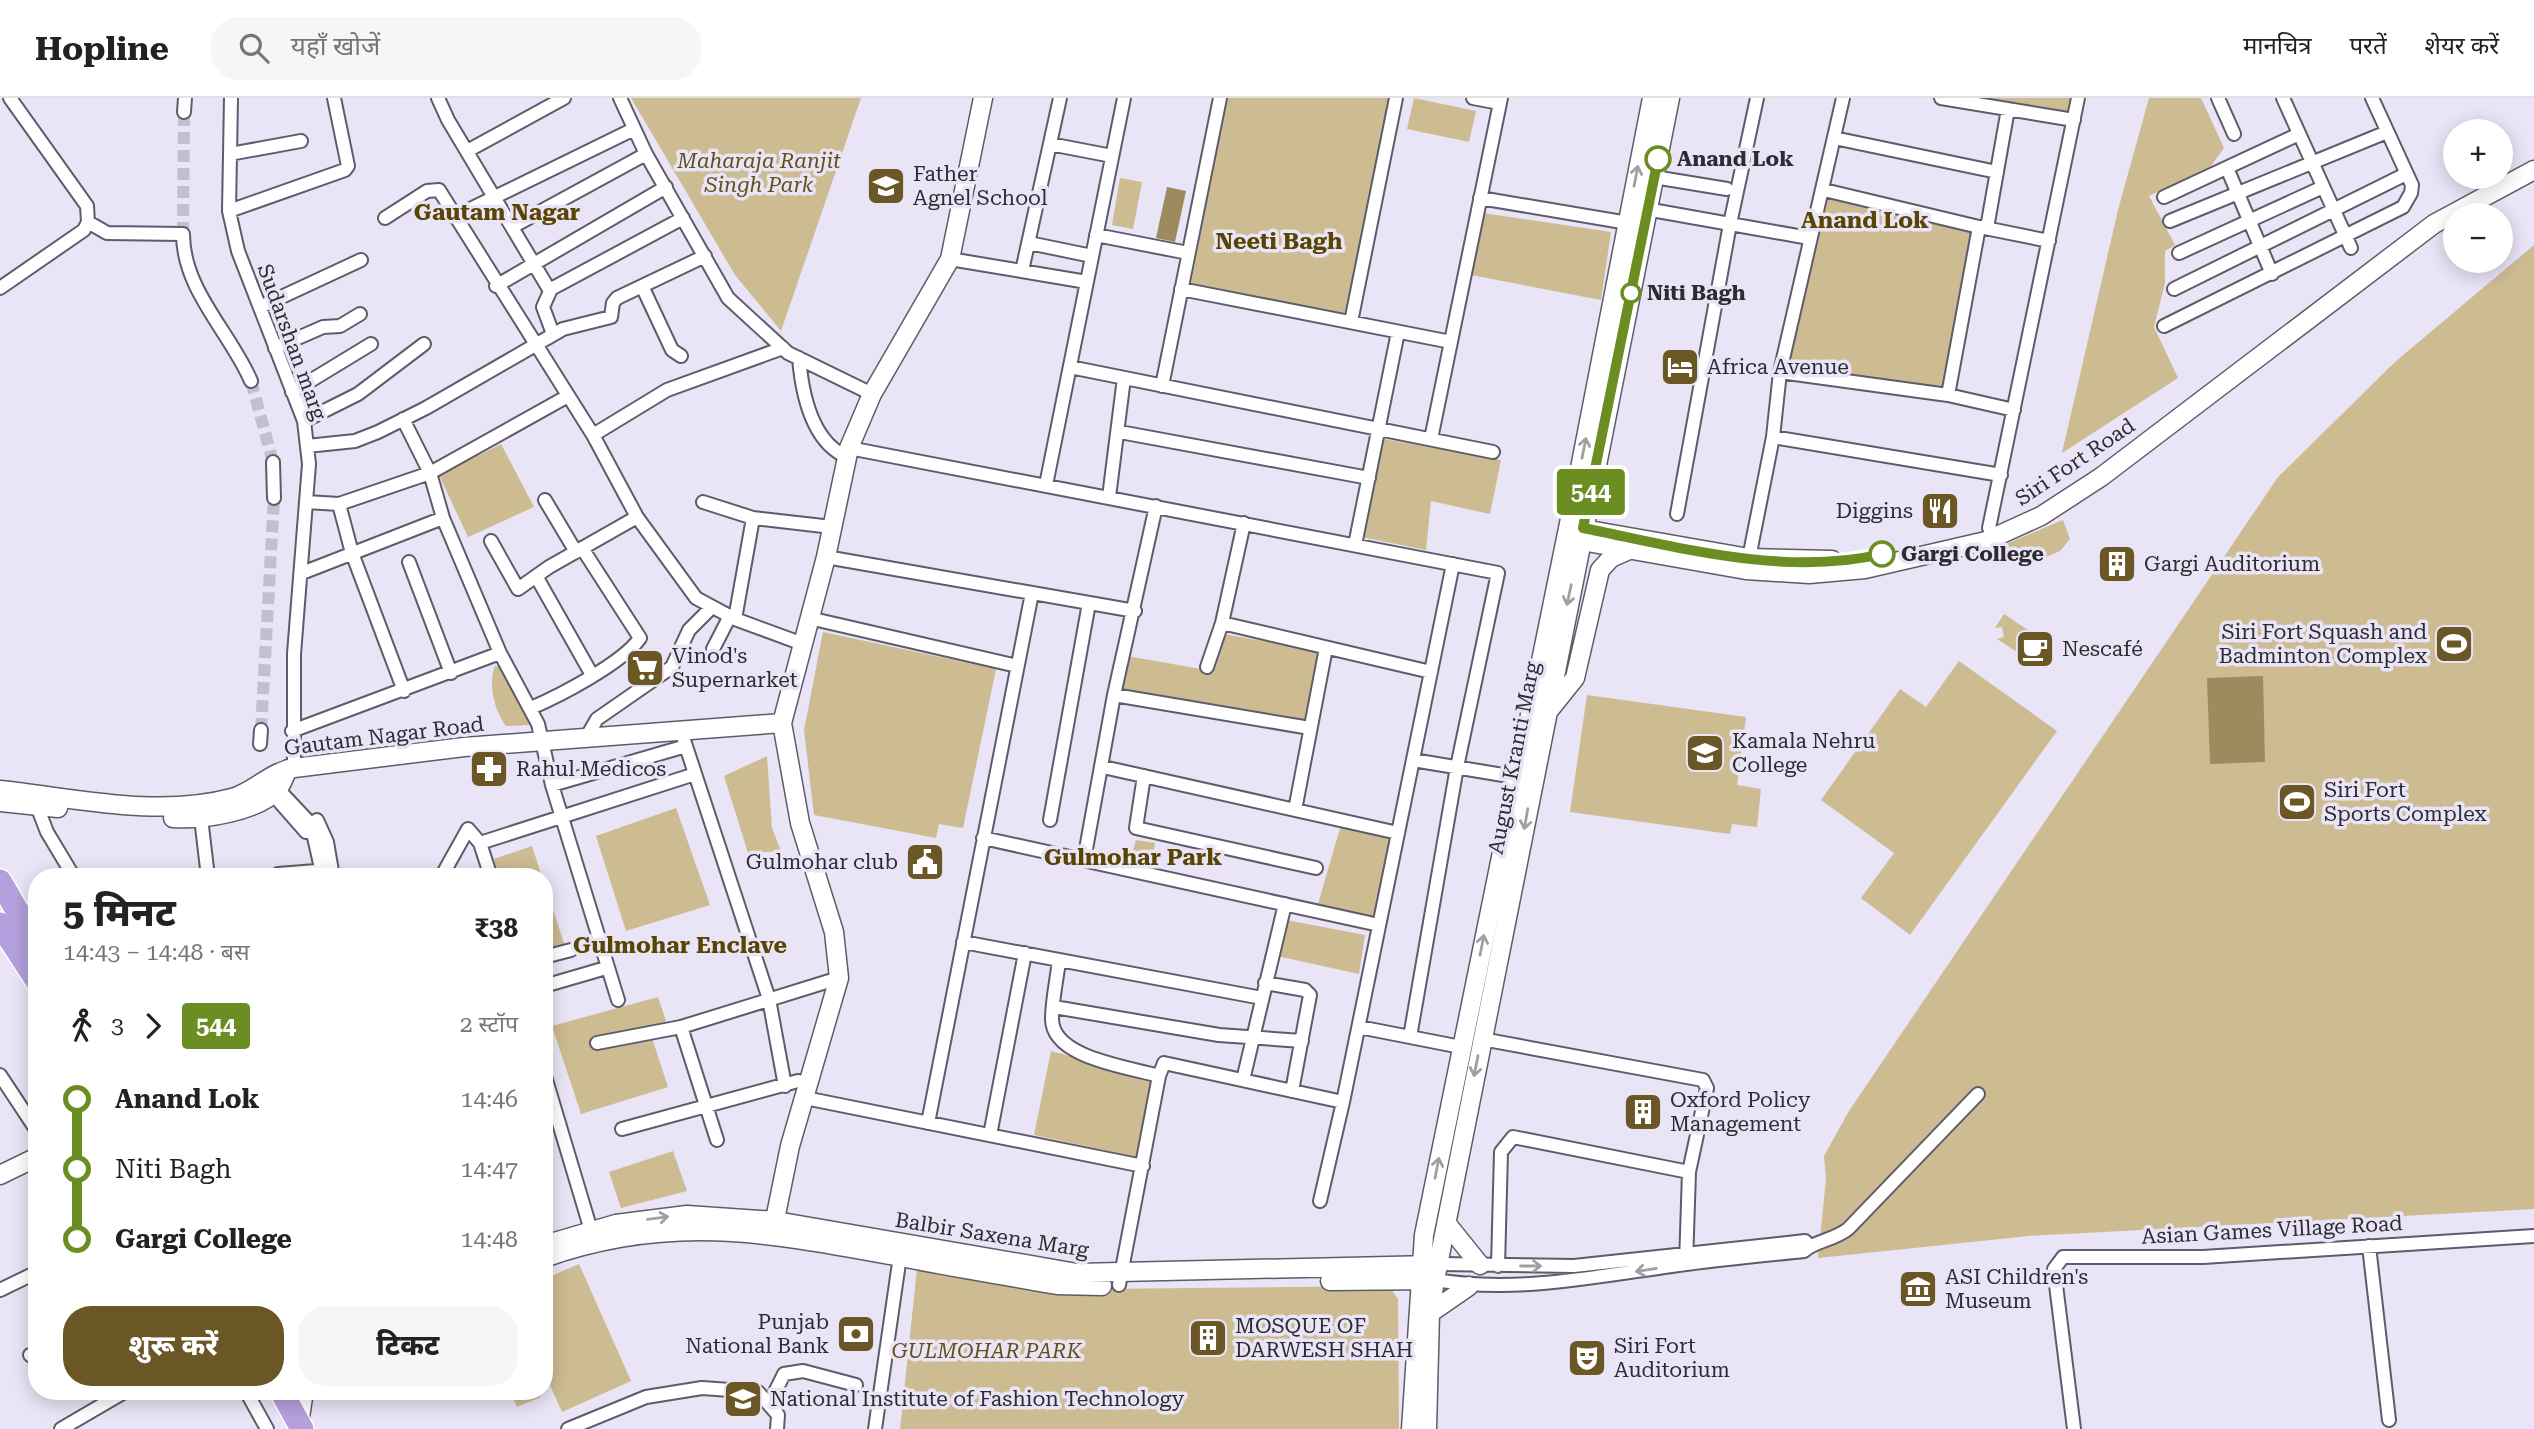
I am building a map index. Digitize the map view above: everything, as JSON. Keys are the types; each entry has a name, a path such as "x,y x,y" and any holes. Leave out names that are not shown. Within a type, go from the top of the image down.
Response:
{"highway":[{"path":"0,881 28,929"},
{"path":"0,924 28,967"},
{"path":"273,1400 295,1427"},
{"path":"284,1400 295,1427"}],"street":[{"path":"0,288 84,230 88,222 87,206 10,98"},
{"path":"184,113 185,98"},
{"name":"Sudarshan marg","path":"231,98 229,211 239,251 304,421 309,464 294,654 291,768"},
{"path":"229,211 345,170 348,166 334,98"},
{"path":"438,98 448,120 469,150 550,291"},
{"path":"469,150 564,98"},
{"path":"620,98 646,154 728,298 783,348 872,394"},
{"path":"774,1228 790,1146 839,978 834,932 800,823 782,723 826,557 848,452 872,394 950,259 983,98"},
{"path":"1023,271 1060,98"},
{"path":"1046,485 1124,98"},
{"path":"1162,386 1220,98"},
{"path":"1351,322 1396,98"},
{"path":"1432,439 1500,101 1472,98"},
{"name":"August Kranti Marg","path":"1411,1429 1429,1272 1447,1224 1545,716 1628,223 1652,98"},
{"name":"August Kranti Marg","path":"1427,1429 1430,1313 1429,1272 1424,1235 1515,778 1625,328 1646,209 1670,98"},
{"path":"1678,514 1730,224 1757,98"},
{"path":"1749,558 1773,437 1780,372 1843,98"},
{"path":"1941,98 2074,120"},
{"path":"1989,528 2078,98"},
{"path":"2218,98 2234,134"},
{"path":"2164,326 2272,274 2349,242 2403,207 2411,193 2406,174 2372,98"},
{"path":"2285,99 2349,242"},
{"path":"1948,395 1997,172 2008,109"},
{"path":"454,217 634,129"},
{"path":"2170,221 2387,132"},
{"path":"2164,197 2299,134"},
{"path":"1834,138 1997,172"},
{"path":"230,154 301,141"},
{"path":"1050,144 1112,156"},
{"path":"512,227 646,154"},
{"name":"Siri Fort Road","path":"1575,533 1749,558 1812,562 1868,557 1989,528 2044,504 2104,465 2437,212 2534,159"},
{"path":"2227,168 2272,274"},
{"name":"Siri Fort Road","path":"1575,533 1629,550 1746,570 1809,574 1865,569 1986,541 2041,516 2101,477 2434,224 2534,170"},
{"path":"2174,289 2335,212 2406,174"},
{"path":"1654,177 1727,189"},
{"path":"496,286 666,187"},
{"path":"2179,253 2323,187"},
{"path":"385,218 434,188 593,435 637,517 696,598 732,618 803,644"},
{"path":"1824,190 1983,228 2049,240"},
{"path":"1480,198 1628,223"},
{"path":"1646,209 1809,238"},
{"path":"553,334 543,307 550,291 684,218"},
{"path":"88,222 107,233 183,234 184,254 193,280 251,381"},
{"path":"1096,235 1188,253"},
{"path":"1028,243 1092,256"},
{"path":"307,446 355,441 403,419 553,334 611,317 617,298 705,256"},
{"path":"950,259 1087,282"},
{"path":"260,307 361,260"},
{"path":"642,286 672,350 681,356"},
{"path":"1181,289 1451,342"},
{"path":"275,348 323,327 340,326 360,314"},
{"path":"1355,545 1398,332"},
{"path":"292,391 371,344"},
{"path":"304,421 358,394 425,344"},
{"path":"593,435 667,390 783,348"},
{"path":"799,358 816,429 834,452 848,452 1046,485 1499,573 1457,768 1410,1037"},
{"path":"1069,367 1493,452"},
{"path":"1780,372 1948,395 2014,410"},
{"path":"1109,497 1120,432 1124,378"},
{"path":"306,502 339,504 430,473 568,396"},
{"path":"403,419 430,473 443,518 500,653 531,708 543,741 552,785 606,968 618,1000"},
{"path":"1120,432 1368,478"},
{"path":"1773,437 2001,475"},
{"path":"273,462 274,498"},
{"path":"531,708 592,676 640,638 545,500"},
{"path":"703,502 753,518 832,527"},
{"path":"339,504 352,553 404,691"},
{"path":"1084,860 1114,695 1135,611 1156,506"},
{"path":"491,541 518,589 637,517"},
{"path":"302,573 443,518"},
{"path":"713,649 732,618 753,518"},
{"path":"1207,667 1222,623 1244,523"},
{"path":"1545,716 1575,678 1600,569 1611,558 1629,550"},
{"path":"826,557 1135,611"},
{"path":"409,562 451,673"},
{"path":"1320,1201 1359,1027 1453,564"},
{"path":"536,576 592,676"},
{"path":"928,1123 1032,593"},
{"path":"1050,820 1089,603"},
{"path":"586,738 597,719 672,667 688,630 711,608"},
{"path":"809,618 1017,666"},
{"path":"1222,623 1431,672"},
{"path":"1295,810 1326,648"},
{"path":"292,731 500,653"},
{"path":"1114,695 1310,728"},
{"name":"Gautam Nagar Road","path":"0,790 183,808 235,798 274,774 291,768 464,747 543,741 586,738 683,739 782,723"},
{"path":"260,744 261,730"},
{"path":"552,785 683,739 769,999 785,1086"},
{"path":"1413,760 1515,778"},
{"path":"1103,767 1398,833"},
{"path":"0,802 134,816 201,818 240,809 279,794 291,768"},
{"path":"480,843 695,774"},
{"path":"1144,776 1136,828 1316,868"},
{"path":"279,794 303,827 316,868"},
{"path":"279,794 311,824 317,868"},
{"path":"279,794 307,808 317,821 327,842 331,868"},
{"path":"37,806 47,832 69,868"},
{"path":"201,818 207,868"},
{"path":"446,868 466,830 474,832 488,868"},
{"path":"983,838 1380,925"},
{"path":"1243,1080 1285,904"},
{"path":"963,942 1262,998"},
{"path":"553,955 571,950"},
{"path":"990,1135 1025,953"},
{"path":"1059,960 1052,1021 1057,1037 1066,1047 1084,1055 1159,1076"},
{"path":"553,983 606,968"},
{"path":"597,1044 681,1027 839,978"},
{"path":"1265,983 1309,991 1292,1091"},
{"path":"1054,1007 1219,1035 1301,1041"},
{"path":"681,1027 718,1140"},
{"path":"1359,1027 1461,1047"},
{"path":"1482,1039 1703,1080 1707,1088 1689,1172 1685,1258"},
{"path":"1120,1279 1159,1076 1164,1063 1343,1102"},
{"path":"0,1075 28,1117"},
{"path":"622,1129 798,1081 807,1091 928,1123 1143,1166"},
{"path":"1429,1272 1489,1266 1574,1266 1804,1251 1810,1246 1829,1241 1848,1229 1978,1094"},
{"path":"553,1103 593,1236"},
{"path":"1489,1266 1501,1152 1513,1137 1689,1172"},
{"path":"0,1175 28,1161"},
{"path":"0,1186 28,1172"},
{"name":"Balbir Saxena Marg","path":"553,1243 687,1215 900,1251 1120,1279 1429,1272"},
{"path":"1447,1224 1489,1266"},
{"name":"Balbir Saxena Marg","path":"553,1254 593,1236"},
{"name":"Asian Games Village Road","path":"2074,1429 2054,1269 2063,1257 2203,1256 2534,1236"},
{"path":"2369,1246 2389,1420"},
{"path":"874,1429 900,1251"},
{"path":"1429,1272 1469,1286 1575,1281 1685,1258"},
{"path":"0,1290 28,1276"},
{"path":"1430,1313 1469,1286"},
{"path":"769,1405 783,1374 803,1371 856,1385"},
{"path":"568,1429 646,1397 702,1388 758,1392 778,1415 777,1429"},
{"path":"61,1429 111,1400"},
{"path":"251,1400 267,1429"},
{"path":"295,1427 302,1400"}],"green space":[{"name":"Maharaja Ranjit Singh Park","path":"631,98 861,98 781,331 735,275"},
{"path":"1227,98 1389,98 1346,314 1191,284"},
{"path":"1414,98 1476,111 1469,142 1407,129"},
{"path":"1964,98 2074,98 2071,117"},
{"path":"2149,98 2201,98 2224,148 2211,166 2149,196 2175,245 2165,251 2165,283 2154,327 2178,378 2062,453 2118,210"},
{"path":"1120,178 1142,182 1133,229 1112,225"},
{"path":"1829,196 1974,231 1944,390 1900,381 1785,368"},
{"path":"1483,213 1611,232 1601,300 1471,275"},
{"name":"Siri Fort Sports Complex","path":"2534,245 2534,1209 2029,1236 1818,1258 1826,1179 1824,1156 1849,1111 2278,477 2395,362 2501,273 2513,273 2513,263"},
{"path":"1379,438 1501,460 1490,514 1431,501 1426,550 1361,537"},
{"path":"501,444 534,507 468,537 439,475"},
{"path":"2063,520 2070,539 2060,551 2028,565 1999,547"},
{"path":"2004,614 2031,632 2017,652 1997,639 2004,637 2002,627 1995,628"},
{"path":"823,632 996,669 963,828 939,824 936,838 814,815 804,730"},
{"path":"1223,634 1321,651 1306,723 1118,692 1127,656 1212,671"},
{"path":"1959,661 2057,731 1910,935 1861,898 1894,853 1821,800 1900,689 1926,707"},
{"path":"495,666 511,668 529,725 506,726 502,720 495,705 492,688"},
{"path":"1587,695 1746,717 1737,785 1761,789 1757,827 1732,824 1730,834 1570,812"},
{"path":"767,756 772,828 781,851 748,853 724,776"},
{"path":"676,808 710,905 626,931 596,836"},
{"path":"1341,825 1392,835 1374,917 1318,904"},
{"path":"1136,840 1155,843 1152,863 1130,860"},
{"path":"532,846 539,868 496,868 494,859"},
{"path":"553,910 566,949 553,953"},
{"path":"1286,920 1365,935 1359,974 1277,956"},
{"path":"658,997 666,1021 651,1035 668,1087 581,1114 553,1026"},
{"path":"1051,1051 1153,1078 1137,1157 1034,1135"},
{"path":"673,1151 687,1191 621,1208 609,1172"},
{"path":"579,1264 631,1381 562,1412 553,1392 553,1275"},
{"name":"GULMOHAR PARK","path":"917,1269 1094,1289 1389,1286 1398,1299 1399,1429 900,1429"},
{"path":"514,1400 534,1400 517,1407"}],"shaded area":[{"path":"1167,187 1186,191 1175,242 1156,238"},
{"path":"2263,676 2265,762 2210,764 2207,678"}],"tunnel":[{"path":"183,234 184,112"},
{"path":"251,381 273,462"},
{"path":"261,730 274,498"}],"bus line":[{"name":"544","path":"1658,159 1583,528 1749,558 1812,562 1882,554"}],"place":[{"name":"Anand Lok","path":"1658,159"},
{"name":"Father Agnel School","path":"886,186"},
{"name":"Niti Bagh","path":"1631,293"},
{"name":"Africa Avenue","path":"1680,367"},
{"name":"Diggins","path":"1940,511"},
{"name":"Gargi College","path":"1882,554"},
{"name":"Gargi Auditorium","path":"2117,564"},
{"name":"Siri Fort Squash and Badminton Complex","path":"2454,644"},
{"name":"Nescafé","path":"2035,649"},
{"name":"Vinod's Supernarket","path":"645,668"},
{"name":"Kamala Nehru College","path":"1705,753"},
{"name":"Rahul Medicos","path":"489,769"},
{"name":"Siri Fort Sports Complex","path":"2297,802"},
{"name":"Gulmohar club","path":"925,862"},
{"name":"Oxford Policy Management","path":"1643,1112"},
{"name":"ASI Children's Museum","path":"1918,1289"},
{"name":"Punjab National Bank","path":"856,1334"},
{"name":"MOSQUE OF DARWESH SHAH","path":"1208,1338"},
{"name":"Siri Fort Auditorium","path":"1587,1358"},
{"name":"National Institute of Fashion Technology","path":"743,1399"}],"district":[{"name":"Gautam Nagar","path":"497,212"},
{"name":"Anand Lok","path":"1865,220"},
{"name":"Neeti Bagh","path":"1279,241"},
{"name":"Gulmohar Park","path":"1133,857"},
{"name":"Gulmohar Enclave","path":"680,945"}]}
